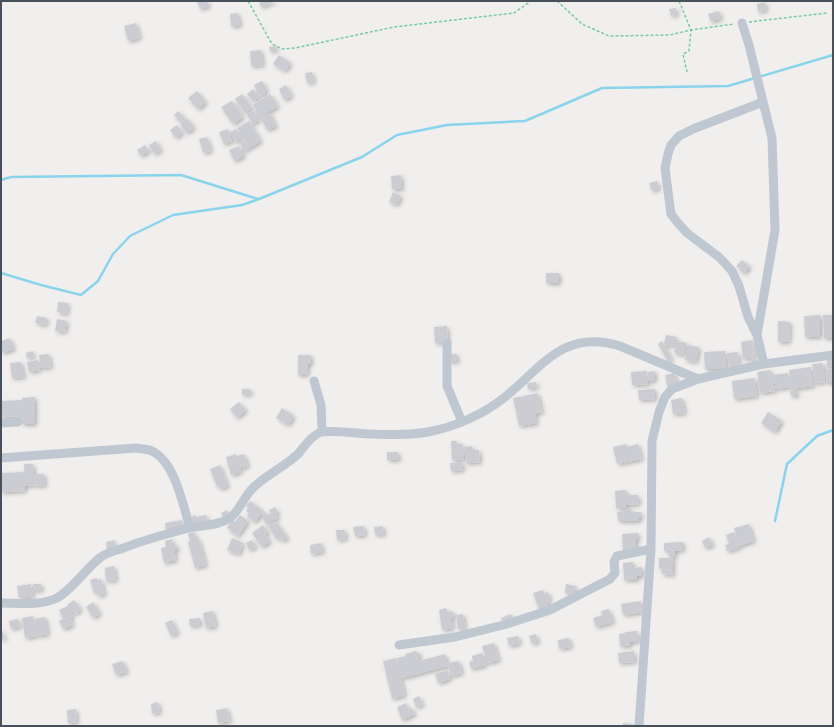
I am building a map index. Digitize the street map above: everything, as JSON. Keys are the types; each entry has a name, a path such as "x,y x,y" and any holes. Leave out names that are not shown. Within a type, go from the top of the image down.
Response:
{"street":[{"path":"742,23 749,45 772,138 775,230 757,335"},
{"path":"763,102 693,129 679,136 671,145 665,168 671,214 687,233 719,257 732,271 739,286 748,316 757,335 764,364"},
{"path":"1,603 41,603 57,598 102,556 157,536 218,523 230,518 241,506 246,496 254,487 290,461 312,437 322,431 395,435 427,432 462,422 481,413 498,402 557,352 576,343 588,341 607,342 698,379"},
{"path":"447,343 447,386 462,422"},
{"path":"639,726 651,549 652,441 662,403 668,392 678,386 698,379 764,364 833,355"},
{"path":"314,381 321,405 322,431"},
{"path":"1,423 18,422"},
{"path":"1,458 136,448 151,451 164,460 172,471 190,528"},
{"path":"400,645 462,635 507,624 550,610 610,580 614,575 614,562 617,556 651,549"}],"path":[{"path":"248,1 272,44 282,49 294,48 394,27 514,13 531,1"},
{"path":"557,1 582,24 609,36 670,35 691,30 827,12"},
{"path":"678,1 691,30 689,51 683,54 688,72"}],"building":[{"path":"197,1 207,1 209,6 200,9"},
{"path":"259,1 277,1 261,7"},
{"path":"765,2 766,10 758,12 757,4"},
{"path":"676,8 677,14 671,16 669,9"},
{"path":"719,11 721,18 711,22 708,14"},
{"path":"238,13 240,26 231,26 230,14"},
{"path":"136,23 140,38 128,41 124,26"},
{"path":"276,46 276,51 270,51 269,47"},
{"path":"261,50 263,65 251,66 250,51"},
{"path":"279,55 291,63 285,71 273,64"},
{"path":"312,72 314,82 307,83 305,73"},
{"path":"262,81 267,90 264,92 265,94 260,96 254,85"},
{"path":"286,85 292,96 284,100 279,89"},
{"path":"253,89 259,97 253,101 247,94"},
{"path":"197,91 206,102 198,109 188,98"},
{"path":"242,94 252,108 245,113 235,99"},
{"path":"270,94 278,106 260,117 253,105"},
{"path":"232,101 243,117 233,124 221,107"},
{"path":"253,110 259,120 253,124 247,115"},
{"path":"178,111 184,117 179,121 174,115"},
{"path":"270,113 276,126 267,130 261,118"},
{"path":"187,118 194,128 186,133 180,123"},
{"path":"249,121 261,141 249,148 237,128"},
{"path":"177,125 182,133 176,138 170,130"},
{"path":"228,129 232,141 224,144 219,132"},
{"path":"236,129 241,139 235,142 230,132"},
{"path":"207,137 211,151 203,153 199,139"},
{"path":"156,141 161,150 154,154 149,145"},
{"path":"244,141 249,149 244,151 240,143"},
{"path":"145,145 149,151 141,156 137,150"},
{"path":"239,146 244,156 234,161 229,150"},
{"path":"401,175 402,189 392,189 391,176"},
{"path":"657,181 659,188 652,191 649,183"},
{"path":"393,192 401,196 397,205 389,202"},
{"path":"742,260 750,267 744,273 736,266"},
{"path":"546,273 559,273 559,283 546,283"},
{"path":"58,302 68,303 67,314 57,312"},
{"path":"820,315 820,337 805,337 804,316"},
{"path":"823,315 833,315 833,338 824,338"},
{"path":"37,316 47,318 46,325 35,323"},
{"path":"57,319 67,321 65,332 55,331"},
{"path":"778,321 790,322 789,342 778,342"},
{"path":"447,326 448,342 435,343 434,327"},
{"path":"666,335 677,337 674,346 664,344"},
{"path":"10,338 14,349 2,353 1,341"},
{"path":"753,340 755,358 743,359 741,342"},
{"path":"662,341 672,359 668,362 658,344"},
{"path":"677,341 687,343 684,355 674,353"},
{"path":"688,345 699,347 696,362 685,360"},
{"path":"33,351 34,356 27,358 26,353"},
{"path":"725,351 726,369 705,369 704,352"},
{"path":"738,352 739,364 729,365 727,353"},
{"path":"49,354 51,367 41,368 39,355"},
{"path":"448,354 457,354 457,362 448,361"},
{"path":"298,355 311,355 311,364 308,364 307,375 298,375"},
{"path":"756,358 757,365 752,365 751,359"},
{"path":"827,359 833,359 833,367 827,367"},
{"path":"38,360 40,370 29,372 27,362"},
{"path":"21,362 24,377 12,378 10,363"},
{"path":"823,363 825,382 815,383 812,364"},
{"path":"811,367 813,386 791,389 789,370"},
{"path":"833,368 833,383 827,383 826,369"},
{"path":"771,370 775,391 760,393 757,372"},
{"path":"647,371 648,384 632,385 631,372"},
{"path":"655,371 655,381 649,381 648,372"},
{"path":"675,373 677,384 667,386 665,375"},
{"path":"788,373 790,387 776,389 773,375"},
{"path":"755,378 757,396 734,399 732,381"},
{"path":"536,382 537,387 528,389 527,383"},
{"path":"242,389 250,389 251,394 242,395"},
{"path":"655,389 655,399 639,400 638,390"},
{"path":"790,391 797,391 797,396 791,396"},
{"path":"538,393 542,412 535,414 537,423 519,426 513,398"},
{"path":"35,397 35,424 22,424 21,416 1,417 1,401 22,400 22,398"},
{"path":"682,398 685,413 673,414 671,400"},
{"path":"239,402 246,410 237,418 230,409"},
{"path":"282,408 294,416 288,425 276,418"},
{"path":"768,412 782,421 775,432 761,423"},
{"path":"451,441 456,441 457,444 463,444 464,459 452,460"},
{"path":"626,444 627,447 638,444 642,459 617,464 613,447"},
{"path":"472,446 473,450 479,450 480,462 466,463 464,447"},
{"path":"387,452 398,452 399,460 387,460"},
{"path":"236,454 241,472 231,475 226,457"},
{"path":"244,454 248,466 241,468 237,456"},
{"path":"462,462 463,470 451,471 450,463"},
{"path":"24,464 33,464 35,485 25,486"},
{"path":"220,465 228,486 220,489 219,486 217,487 210,469"},
{"path":"24,472 25,491 1,492 1,473"},
{"path":"35,474 44,474 45,485 36,486"},
{"path":"626,490 627,495 638,495 639,504 626,505 626,507 616,508 615,491"},
{"path":"250,501 263,511 255,522 247,516 249,513 246,511 248,508 246,506"},
{"path":"275,507 278,513 276,514 278,518 266,524 261,514 266,512 267,515 271,514 269,510"},
{"path":"622,509 631,509 631,512 641,512 641,518 639,518 639,521 618,521 617,512 622,512"},
{"path":"227,510 229,516 223,518 221,513"},
{"path":"196,515 196,517 206,515 208,522 193,526 190,517"},
{"path":"240,515 248,521 238,536 227,528 232,520 235,522"},
{"path":"182,520 183,527 166,531 165,523"},
{"path":"275,521 288,538 282,541 279,537 276,539 268,525"},
{"path":"749,524 754,541 739,546 734,528"},
{"path":"263,525 268,532 265,534 270,541 262,547 252,533"},
{"path":"364,526 365,535 355,536 353,527"},
{"path":"383,526 384,534 375,535 374,527"},
{"path":"336,530 345,530 346,539 337,540"},
{"path":"194,532 196,539 199,539 206,565 195,568 188,542 190,541 188,534"},
{"path":"734,532 739,548 727,551 725,545 729,544 726,535"},
{"path":"638,533 638,539 636,539 636,549 623,550 622,534"},
{"path":"709,537 713,545 705,548 702,541"},
{"path":"232,538 243,543 239,554 227,550"},
{"path":"172,539 173,546 177,545 178,550 174,550 176,560 164,563 161,548 166,547 165,541"},
{"path":"114,540 116,547 107,549 106,542"},
{"path":"252,540 256,547 249,550 246,543"},
{"path":"683,542 683,550 675,551 675,557 669,557 669,551 664,551 664,543"},
{"path":"321,543 323,552 311,554 310,545"},
{"path":"659,558 673,558 673,575 662,574 662,569 659,568"},
{"path":"633,562 633,568 642,567 642,576 637,576 637,580 624,580 623,563"},
{"path":"114,566 116,580 106,581 105,568"},
{"path":"97,578 97,580 101,579 105,594 98,596 97,592 94,593 90,580"},
{"path":"31,584 33,596 19,598 17,586"},
{"path":"33,584 41,584 42,590 34,591"},
{"path":"566,584 576,586 574,595 565,593"},
{"path":"543,590 544,594 548,592 550,598 548,599 550,602 547,603 549,608 540,612 533,593"},
{"path":"74,600 81,609 75,614 67,605"},
{"path":"641,601 643,612 623,615 621,604"},
{"path":"93,602 100,613 93,618 86,607"},
{"path":"68,606 73,617 70,618 73,625 63,629 59,621 63,619 59,610"},
{"path":"446,608 447,612 453,611 454,617 451,618 453,628 442,630 439,610"},
{"path":"609,609 613,622 596,627 593,618 602,615 601,611"},
{"path":"213,611 216,626 206,628 203,613"},
{"path":"463,614 465,628 458,629 456,615"},
{"path":"511,614 513,620 503,624 501,618"},
{"path":"33,616 36,636 25,638 22,618"},
{"path":"45,617 48,634 37,636 34,619"},
{"path":"200,618 200,625 190,626 189,619"},
{"path":"18,619 20,627 11,629 9,621"},
{"path":"172,620 178,633 171,636 165,623"},
{"path":"1,627 5,639 1,640"},
{"path":"637,631 638,642 630,642 630,646 620,646 619,634"},
{"path":"536,634 538,642 532,644 529,636"},
{"path":"518,636 520,643 509,646 507,638"},
{"path":"569,638 571,647 559,649 558,640"},
{"path":"494,643 499,660 487,663 482,646"},
{"path":"416,651 417,653 419,652 419,661 445,654 448,666 402,678 397,658 406,656 405,654"},
{"path":"634,651 635,662 619,663 618,653"},
{"path":"482,653 486,665 471,669 469,662 473,661 472,656"},
{"path":"396,658 405,695 392,699 383,661"},
{"path":"123,661 127,672 116,675 112,664"},
{"path":"459,661 462,673 451,676 448,663"},
{"path":"448,670 450,679 438,683 435,674"},
{"path":"419,696 423,705 416,707 413,699"},
{"path":"158,702 160,712 152,714 151,704"},
{"path":"406,703 408,709 412,708 415,714 402,720 397,707"},
{"path":"227,708 230,721 218,723 216,710"},
{"path":"76,709 77,722 68,723 67,710"},
{"path":"623,723 633,724 632,726 623,726"}],"waterway":[{"path":"1,273 81,295 98,281 113,254 130,236 173,215 242,205 259,199 362,157 397,135 447,125 525,121 602,88 728,86 833,55"},
{"path":"1,180 11,177 181,175 258,199"},
{"path":"775,521 787,464 817,436 833,430"}]}
